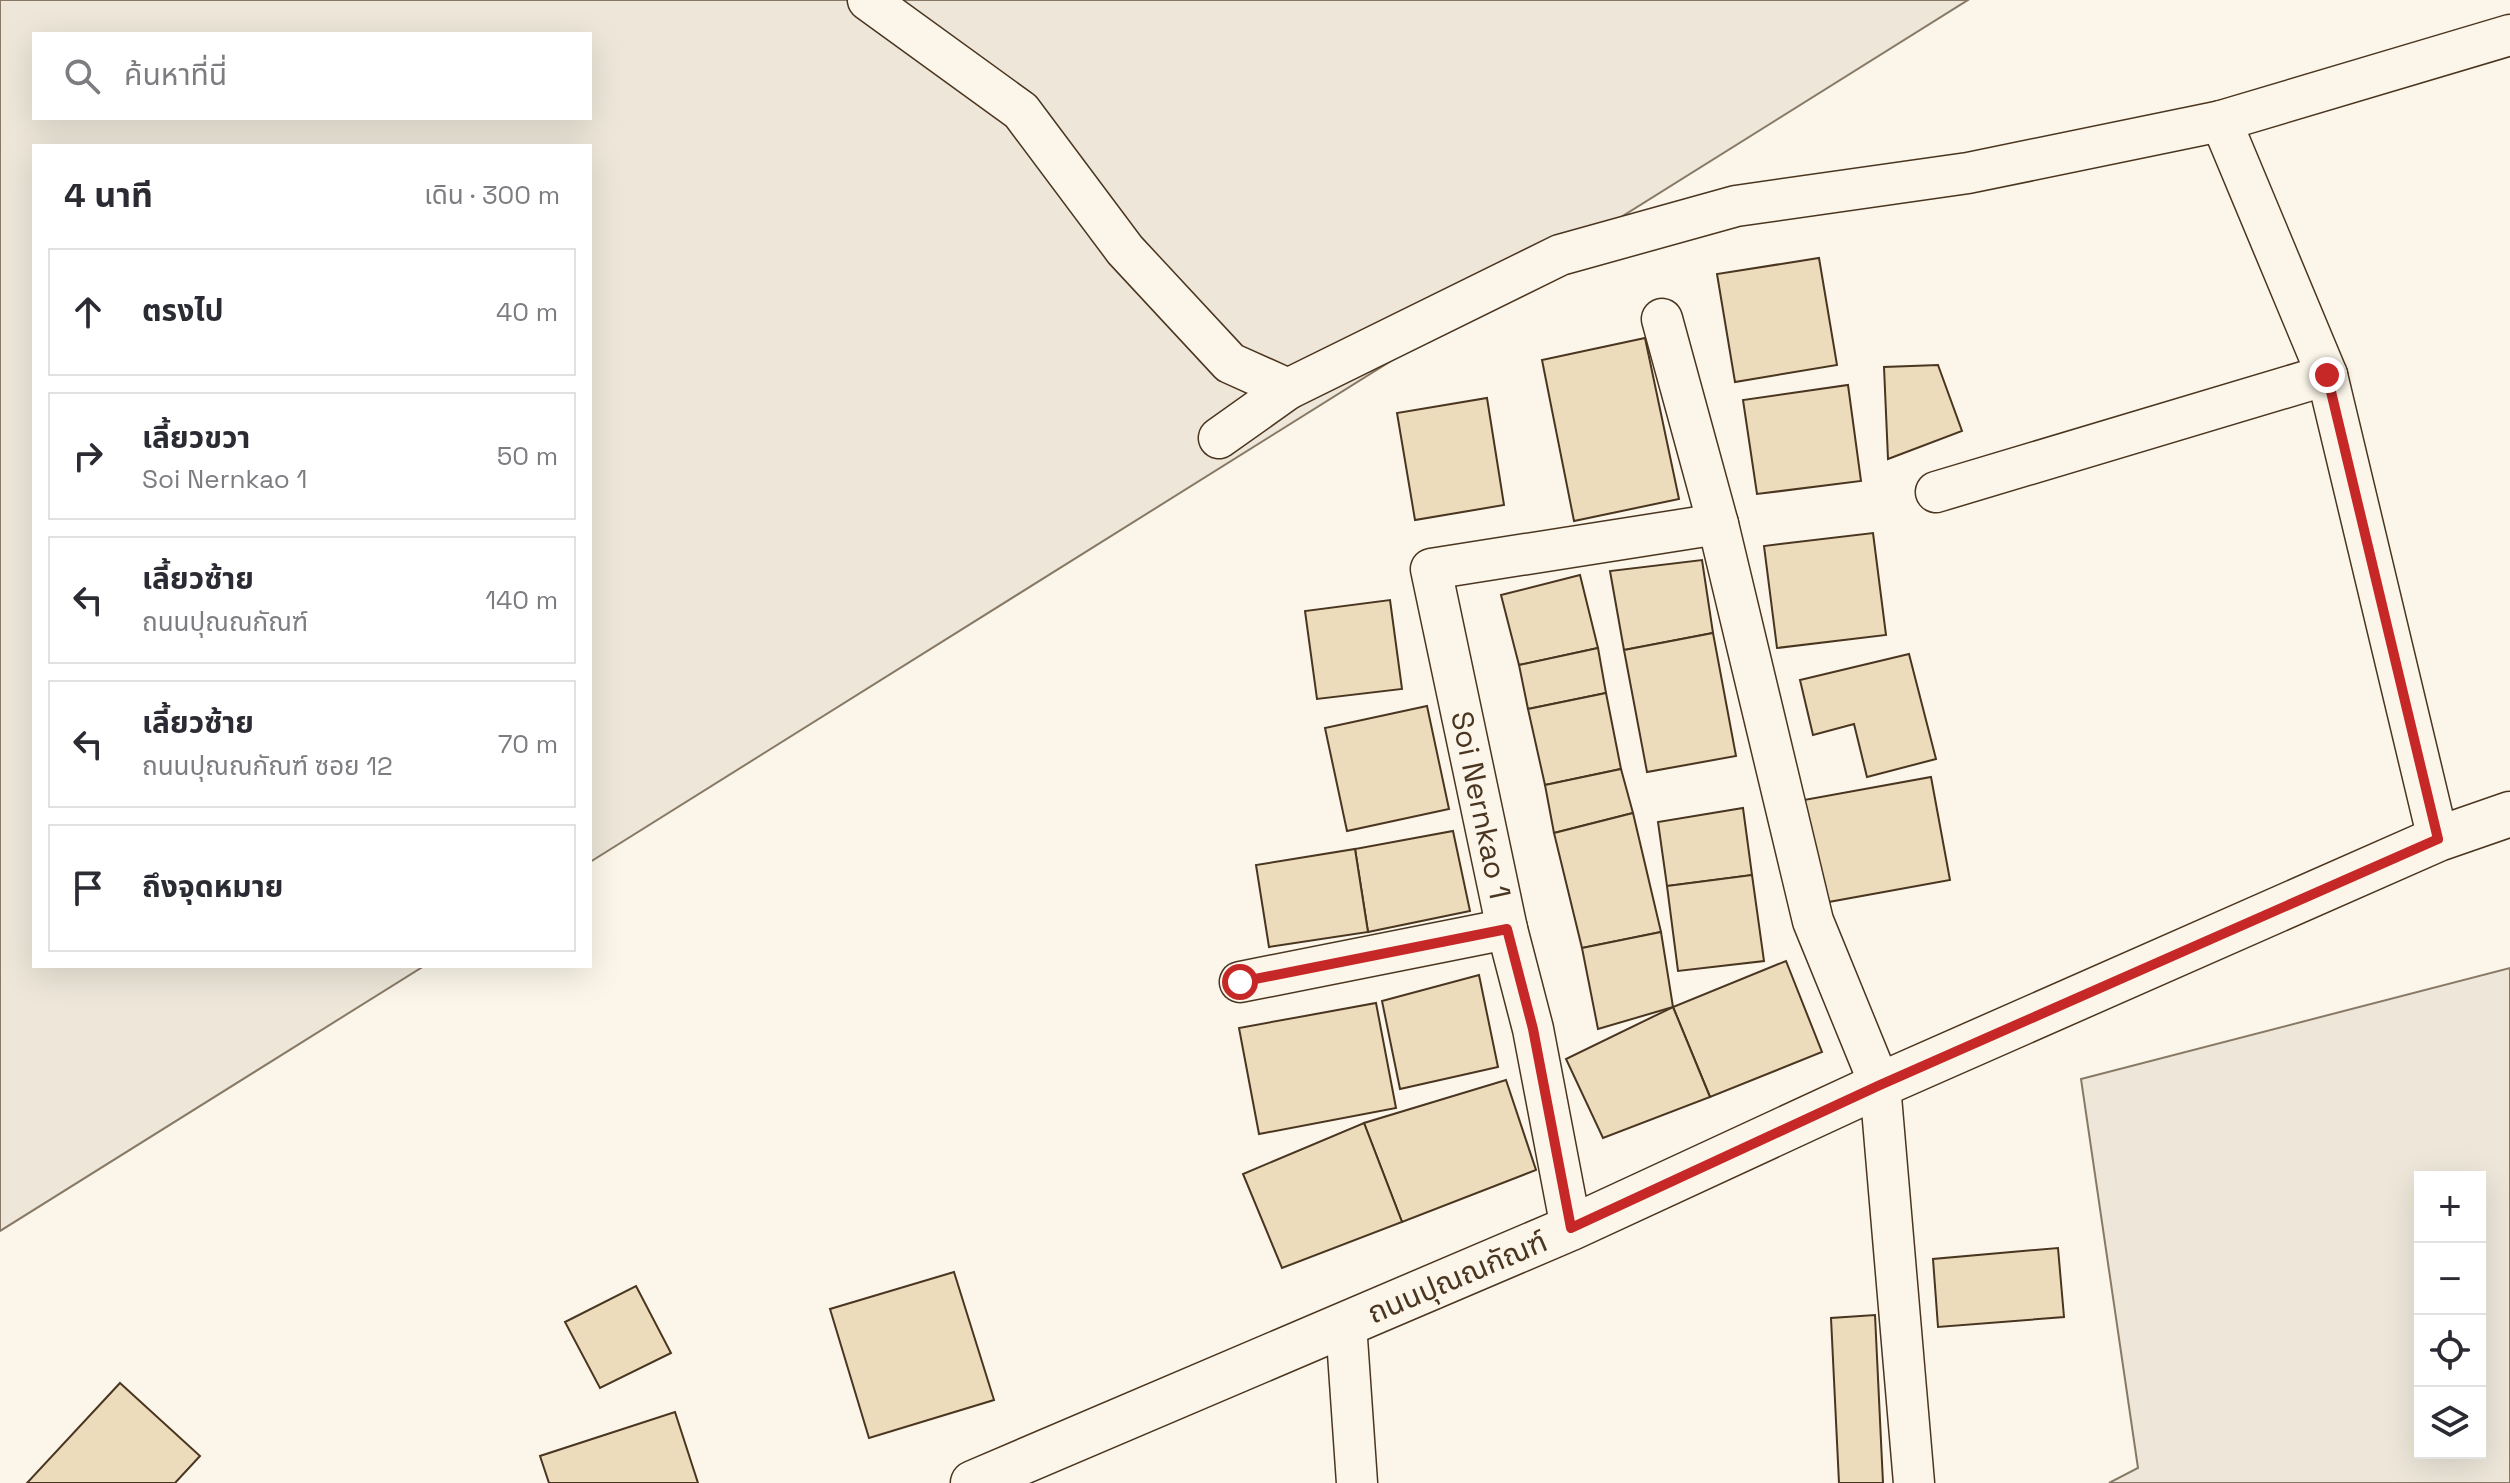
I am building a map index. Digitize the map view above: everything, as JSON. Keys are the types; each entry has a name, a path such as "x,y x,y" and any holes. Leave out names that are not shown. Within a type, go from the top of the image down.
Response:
{"street":[{"path":"868,0 1021,111 1125,250 1230,363 1288,389"},
{"path":"1219,438 1288,389 1560,255 1736,206 1968,173 2221,121 2510,35"},
{"path":"2221,121 2327,375 2438,839"},
{"path":"1662,319 1718,524 1813,921 1880,1085 1914,1483"},
{"path":"1936,492 2327,375"},
{"name":"Soi Nernkao 1","path":"1571,1228 1533,1029 1507,929 1431,569 1718,524"},
{"name":"ถนนปุณณกัณฑ์","path":"973,1483 1571,1228 1880,1085 2438,839 2510,814"},
{"path":"1240,982 1507,929"},
{"path":"1346,1324 1357,1483"}],"shaded area":[{"path":"0,0 1968,0 592,861 592,144 32,144 32,968 421,968 0,1231"},
{"path":"2510,968 2510,1483 2109,1483 2138,1468 2081,1079"}],"building":[{"path":"1819,258 1837,365 1735,382 1717,274"},
{"path":"1645,338 1679,499 1574,521 1542,360"},
{"path":"1938,365 1962,431 1888,459 1884,367"},
{"path":"1848,385 1861,481 1757,494 1743,400"},
{"path":"1487,398 1504,505 1415,520 1397,413"},
{"path":"1873,533 1886,635 1777,648 1764,546"},
{"path":"1702,560 1713,633 1624,650 1610,571"},
{"path":"1580,575 1598,648 1519,665 1501,595"},
{"path":"1390,600 1402,689 1317,699 1305,611"},
{"path":"1713,633 1736,756 1647,772 1624,650"},
{"path":"1598,648 1606,693 1528,709 1519,665"},
{"path":"1909,654 1936,759 1867,777 1854,724 1813,735 1800,680"},
{"path":"1606,693 1621,769 1545,785 1528,709"},
{"path":"1427,706 1449,809 1347,831 1325,728"},
{"path":"1621,769 1633,813 1554,833 1545,785"},
{"path":"1931,777 1950,880 1823,903 1804,800"},
{"path":"1743,808 1752,875 1667,886 1658,822"},
{"path":"1633,813 1661,932 1582,948 1554,833"},
{"path":"1453,831 1470,911 1368,932 1355,849"},
{"path":"1355,849 1368,932 1269,947 1256,865"},
{"path":"1752,875 1764,961 1678,971 1667,886"},
{"path":"1661,932 1673,1007 1598,1029 1582,948"},
{"path":"1786,961 1822,1052 1710,1097 1673,1007"},
{"path":"1479,975 1498,1067 1400,1089 1382,1001"},
{"path":"1376,1003 1396,1108 1259,1134 1239,1028"},
{"path":"1673,1007 1710,1097 1603,1138 1566,1059"},
{"path":"1506,1080 1536,1170 1402,1222 1364,1123"},
{"path":"1364,1123 1402,1222 1282,1268 1243,1174"},
{"path":"2058,1248 2064,1317 1938,1327 1933,1259"},
{"path":"954,1272 994,1400 869,1438 830,1309"},
{"path":"636,1286 671,1353 600,1388 565,1322"},
{"path":"1875,1315 1883,1483 1839,1483 1831,1318"},
{"path":"120,1383 200,1456 175,1483 27,1483"},
{"path":"675,1412 698,1483 549,1483 540,1456"}],"route":[{"path":"1240,982 1507,929 1533,1029 1571,1228 1880,1085 2438,839 2327,375"}]}
